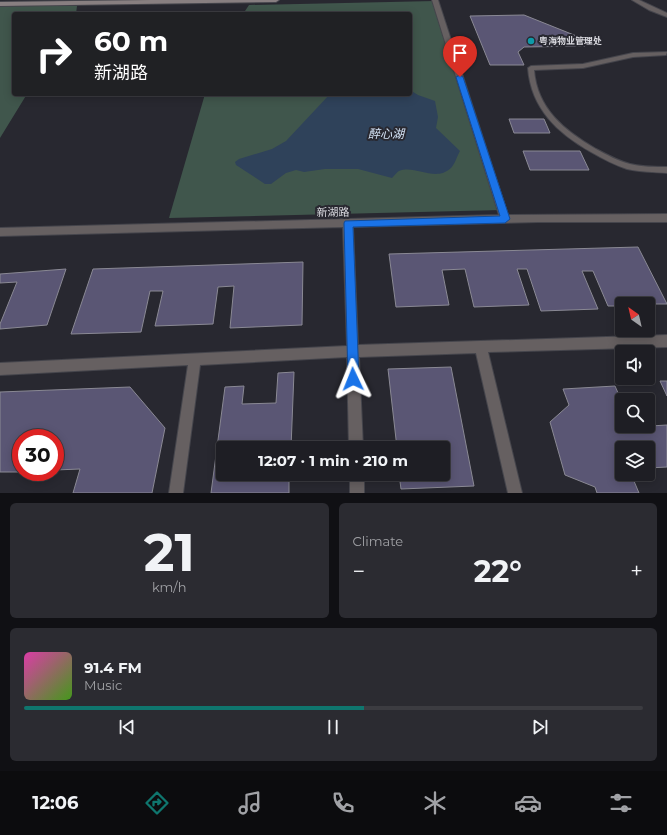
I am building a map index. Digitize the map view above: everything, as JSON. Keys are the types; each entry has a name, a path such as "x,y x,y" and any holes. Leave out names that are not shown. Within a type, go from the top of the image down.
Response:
{"street":[{"path":"0,4 38,2 276,0"},
{"path":"435,0 505,219"},
{"path":"636,0 651,9 667,15"},
{"name":"新湖路","path":"0,232 505,219 667,218"},
{"path":"348,223 356,441"},
{"path":"0,369 352,351 667,341"},
{"path":"481,347 515,493"},
{"path":"176,493 195,359"},
{"path":"357,481 357,493"}],"lane":[{"path":"666,53 633,55 583,66 531,68 531,78 542,103 558,126 584,144 622,165 643,169 667,170"}],"green space":[{"path":"435,1 502,210 169,218 204,96 412,96 412,12 244,12 249,5"},
{"path":"0,6 77,6 76,12 12,12 12,96 26,96 0,138"}],"water":[{"name":"醉心湖","path":"412,91 435,101 438,117 436,128 460,151 451,168 445,172 432,174 405,169 398,172 392,178 358,169 325,169 304,172 296,170 286,173 271,184 265,184 236,165 235,162 239,159 272,149 286,141 328,96 412,96"}],"building":[{"name":"粤海物业管理处","path":"524,15 579,37 585,46 524,47 518,52 524,65 490,65 470,16"},
{"path":"509,119 544,119 550,133 514,133"},
{"path":"523,151 580,151 589,170 530,170"},
{"path":"638,247 667,304 655,304 655,297 615,297 615,306 608,306 593,271 582,271 598,309 541,311 527,269 517,269 529,305 474,307 465,269 442,270 449,305 396,307 389,254"},
{"path":"303,262 302,325 230,328 234,286 218,287 213,324 155,326 163,291 150,291 141,332 71,334 93,269"},
{"path":"66,269 47,325 0,329 0,324 17,282 0,283 0,274"},
{"path":"451,367 474,486 401,489 400,481 450,481 450,441 396,441 388,369"},
{"path":"294,372 291,441 218,441 225,387 244,386 242,404 276,403 278,373"},
{"path":"660,381 667,381 667,396"},
{"path":"615,386 618,393 615,393 615,433 655,433 655,426 667,425 667,467 655,468 655,441 615,441 615,481 634,481 639,493 597,493 595,487 565,475 550,422 569,405 563,389"},
{"path":"130,387 165,428 152,493 73,493 80,469 64,470 64,429 12,429 12,472 0,472 0,392"},
{"path":"216,455 216,481 289,481 289,493 211,493"}],"place":[{"name":"粤海物业管理处","path":"531,41"}],"route":[{"path":"353,379 348,223 505,219 460,77"}]}
